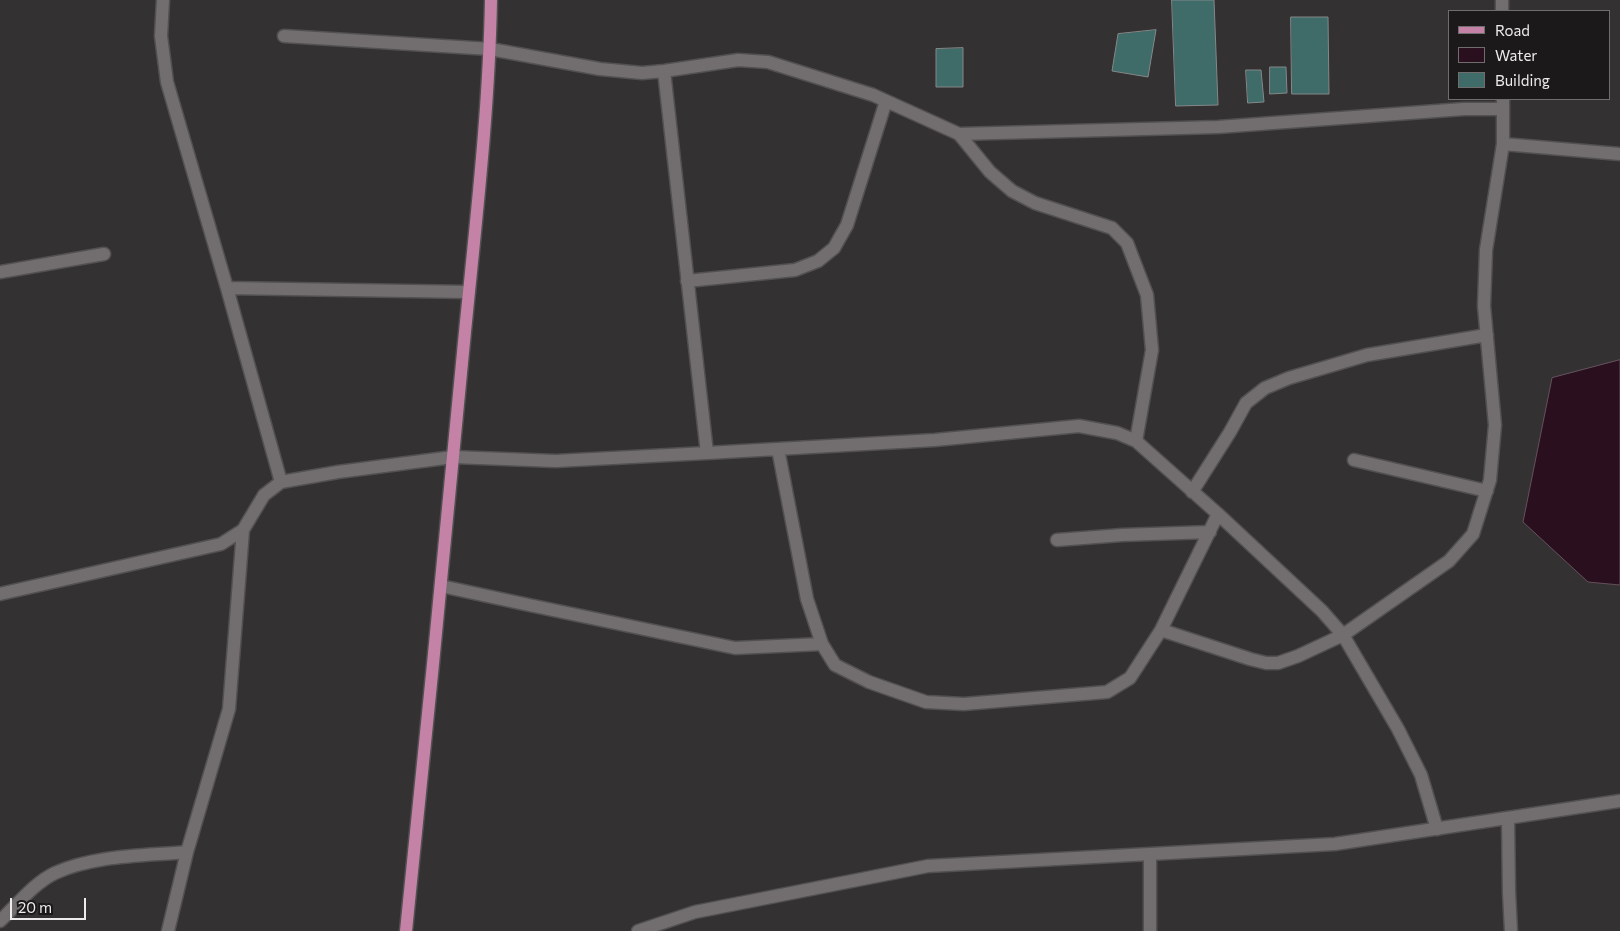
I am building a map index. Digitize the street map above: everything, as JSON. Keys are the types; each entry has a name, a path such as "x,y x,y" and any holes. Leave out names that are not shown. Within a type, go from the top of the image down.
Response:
{"main road":[{"path":"406,931 442,586 469,292 490,49 491,0"}],"street":[{"path":"163,0 161,36 167,82 281,482"},
{"path":"284,36 490,49 600,69 642,73 738,60 768,62 873,95 959,134 1218,128 1464,109 1503,104 1502,144 1486,250 1484,306 1496,425 1490,480 1473,534 1449,561 1343,635 1278,663 1266,663 1161,630"},
{"path":"664,71 707,453"},
{"path":"687,281 795,270 818,261 834,248 847,225 886,101"},
{"path":"959,134 990,172 1012,191 1035,204 1112,228 1127,243 1147,295 1152,350 1136,441"},
{"path":"1502,144 1620,154"},
{"path":"0,272 104,254"},
{"path":"227,288 469,292"},
{"path":"1192,492 1246,403 1265,388 1289,378 1367,355 1487,335"},
{"path":"168,931 187,852 229,709 243,530 264,495 281,482 338,472 453,457 556,461 936,440 1079,426 1116,432 1136,441 1218,514 1322,611 1343,635 1398,729 1421,775 1437,829"},
{"path":"778,449 807,599 822,644 835,664 869,682 926,702 964,704 1107,692 1130,678 1161,630 1218,514"},
{"path":"1354,460 1487,491"},
{"path":"0,594 221,544 243,530"},
{"path":"1057,540 1122,535 1210,532"},
{"path":"442,586 528,606 735,648 822,644"},
{"path":"644,930 695,912 928,866 1335,844 1620,801"},
{"path":"1508,818 1511,931"},
{"path":"0,921 34,888 54,874 89,861 187,852"},
{"path":"1150,855 1150,931"}],"water":[{"path":"1620,360 1620,585 1588,582 1523,522 1552,378"}],"building":[{"path":"1172,0 1214,0 1218,105 1176,106"},
{"path":"1291,17 1328,17 1329,94 1292,94"},
{"path":"1156,30 1148,77 1112,71 1118,34"},
{"path":"963,48 963,87 936,87 936,49"},
{"path":"1270,67 1286,67 1287,93 1270,94"},
{"path":"1246,70 1261,70 1264,102 1248,103"}]}
